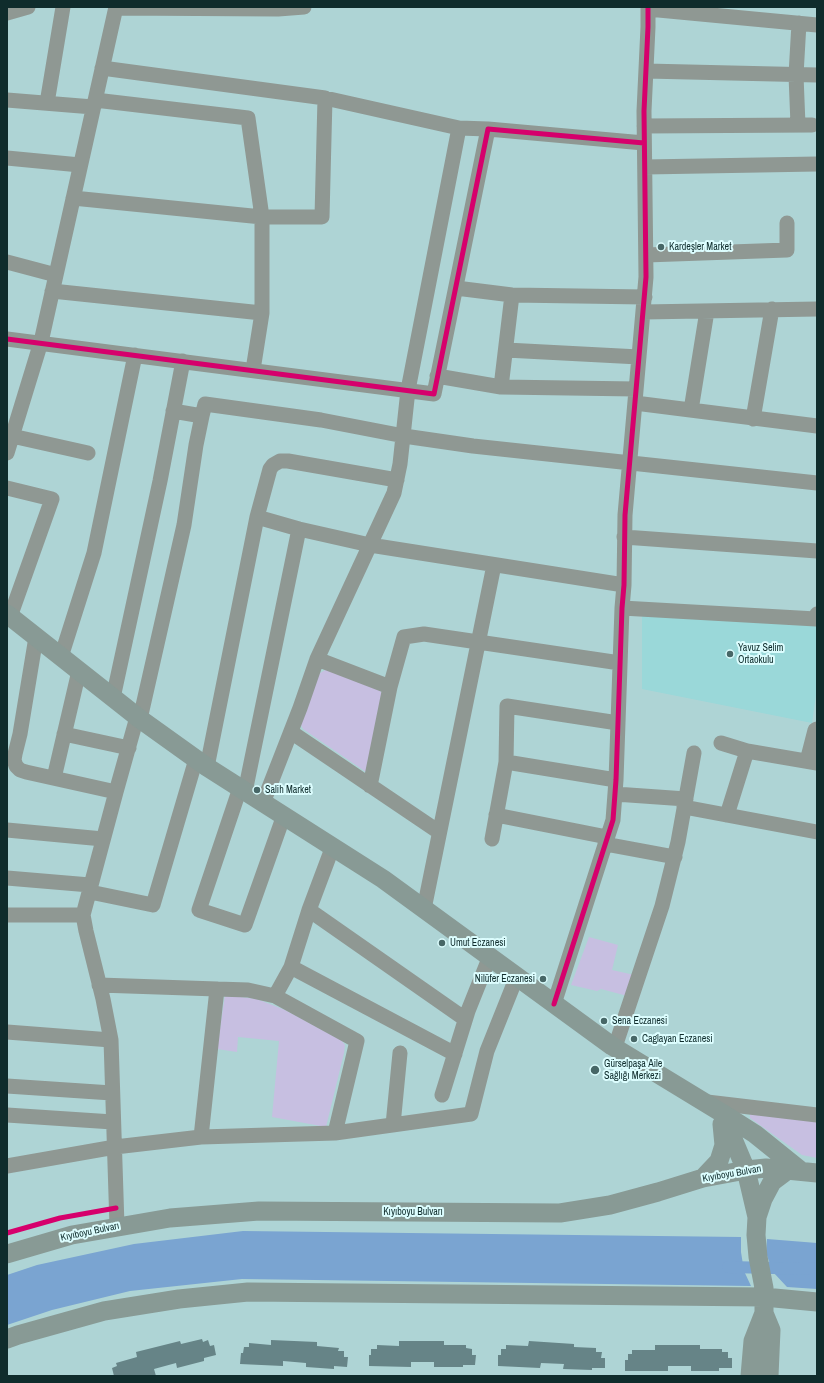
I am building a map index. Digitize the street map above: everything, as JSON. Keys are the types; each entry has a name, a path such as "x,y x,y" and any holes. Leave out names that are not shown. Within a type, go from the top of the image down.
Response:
{"main road":[{"path":"9,615 113,698 201,763 383,879 615,1047 755,1134 802,1172"},
{"path":"722,1113 746,1170 757,1226 758,1257 764,1300 771,1330 769,1376"},
{"path":"703,1178 718,1161 724,1145 722,1113"},
{"name":"Kıyıboyu Bulvarı","path":"7,1254 72,1235 170,1218 260,1211 560,1213 610,1205 703,1178 746,1170 766,1168 802,1172"},
{"path":"757,1226 763,1198 772,1182 802,1172"},
{"path":"7,1339 104,1311 179,1299 248,1292 817,1302"},
{"path":"750,1376 753,1341 764,1300"}],"street":[{"path":"7,13 28,7"},
{"path":"47,103 63,7"},
{"path":"7,453 41,342 116,8 278,9 304,7"},
{"path":"554,1004 613,820 616,787 624,585 624,537 646,277 644,126 648,8 817,25"},
{"path":"644,126 805,125 796,75 799,23"},
{"path":"102,68 324,98 458,128 488,129 644,143"},
{"path":"646,71 817,75"},
{"path":"73,198 262,217 322,217 324,98"},
{"path":"7,100 47,103 94,103 248,118 262,217 262,313 253,370"},
{"path":"263,803 291,732 317,659 388,508 397,480 404,436 408,390 458,128"},
{"path":"7,338 434,394 488,129"},
{"path":"7,158 80,165"},
{"path":"645,167 816,169"},
{"path":"646,255 787,250 787,223"},
{"path":"7,262 56,275"},
{"path":"456,288 512,295 707,311 817,309"},
{"path":"52,291 262,313"},
{"path":"501,387 512,295"},
{"path":"753,419 772,309"},
{"path":"691,410 707,311"},
{"path":"506,350 639,357"},
{"path":"61,657 94,553 135,355"},
{"path":"113,698 150,528 183,361"},
{"path":"437,376 501,387 636,396 691,410 817,426"},
{"path":"117,1226 111,1040 83,916 116,792 139,718 184,526 196,445 205,404 321,420 404,436 473,446 817,483"},
{"path":"173,411 202,416"},
{"path":"12,436 88,453"},
{"path":"7,878 90,888 153,904 201,763 257,517 270,469 273,465 280,461 288,461 397,480"},
{"path":"7,488 52,499 9,615"},
{"path":"257,517 298,529 370,545 624,585"},
{"path":"284,815 245,925 199,910 242,790 298,529"},
{"path":"624,537 817,551"},
{"path":"424,909 494,565"},
{"path":"622,608 816,619 817,614"},
{"path":"370,786 390,687 404,637 424,634 620,663"},
{"path":"36,637 12,747 16,766 20,770 116,792"},
{"path":"317,659 390,687"},
{"path":"54,778 79,671"},
{"path":"492,838 506,762 507,706 618,723"},
{"path":"721,743 747,751 812,762 815,730 817,729"},
{"path":"291,732 439,832"},
{"path":"64,734 129,748"},
{"path":"728,815 747,751"},
{"path":"615,1047 662,906 674,856 694,753"},
{"path":"506,762 685,803 728,815 817,832"},
{"path":"496,815 674,856"},
{"path":"7,830 103,839"},
{"path":"275,996 291,966 309,910 333,846"},
{"path":"309,910 465,1020"},
{"path":"7,916 83,916"},
{"path":"442,1095 465,1020 490,956"},
{"path":"291,966 455,1054"},
{"path":"7,1166 115,1148 200,1137 335,1133 471,1114 487,1051 517,976"},
{"path":"99,986 248,990 275,996 358,1041 335,1133"},
{"path":"200,1137 218,989"},
{"path":"7,1032 111,1040"},
{"path":"393,1125 400,1053"},
{"path":"7,1086 112,1093"},
{"path":"704,1102 817,1115"},
{"path":"7,1116 113,1122"}],"shaded area":[{"name":"Yavuz Selim Ortaokulu","path":"642,609 817,620 817,688 812,723 642,689"},
{"path":"327,669 379,687 382,695 366,772 303,729 298,719 315,676"},
{"path":"589,937 618,945 612,970 639,976 635,998 601,989 597,991 571,985"},
{"path":"225,995 257,999 285,1010 341,1040 345,1045 326,1127 272,1117 279,1041 238,1037 237,1052 217,1049"},
{"path":"750,1111 817,1117 817,1158 802,1155 750,1118"},
{"path":"243,1231 741,1237 741,1252 744,1271 751,1286 242,1279 130,1291 52,1310 7,1325 7,1275 37,1265 134,1244"},
{"path":"767,1239 817,1243 817,1289 787,1287 773,1272 766,1253"}],"building":[{"path":"202,1339 203,1342 208,1340 210,1346 214,1345 216,1355 204,1358 204,1361 177,1368 176,1363 154,1369 156,1376 114,1376 112,1368 117,1366 116,1363 137,1357 136,1352 180,1341 181,1344"},
{"path":"271,1340 317,1342 317,1346 339,1348 338,1351 344,1351 344,1357 348,1357 347,1367 334,1366 334,1369 306,1367 306,1363 283,1361 283,1366 240,1364 241,1353 243,1353 244,1347 249,1347 249,1343 271,1345"},
{"path":"399,1341 444,1341 444,1345 466,1345 466,1348 472,1349 472,1355 476,1355 475,1365 463,1365 463,1367 434,1367 434,1362 411,1362 411,1367 369,1366 369,1355 371,1355 371,1349 377,1349 377,1345 399,1346"},
{"path":"529,1341 574,1344 574,1347 596,1348 596,1352 602,1352 601,1358 605,1358 605,1368 592,1368 592,1370 563,1369 564,1364 541,1363 540,1368 498,1366 498,1355 501,1355 501,1349 506,1349 506,1345 528,1346"},
{"path":"655,1345 700,1345 700,1349 722,1349 722,1352 728,1352 728,1358 732,1358 732,1368 719,1368 719,1371 691,1371 691,1366 668,1366 668,1371 625,1371 625,1360 628,1360 628,1354 632,1354 632,1350 655,1350"}],"waterway":[{"path":"728,1267 817,1269"}],"cycle path":[{"path":"554,1004 613,820 624,585 625,515 646,277 644,111 648,7"},
{"path":"7,339 434,394 488,129 644,143"},
{"path":"7,1233 60,1218 116,1208"}],"place":[{"name":"Kardeşler Market","path":"661,247"},
{"name":"Yavuz Selim Ortaokulu","path":"730,654"},
{"name":"Salih Market","path":"257,790"},
{"name":"Umut Eczanesi","path":"442,943"},
{"name":"Nilüfer Eczanesi","path":"543,979"},
{"name":"Sena Eczanesi","path":"604,1021"},
{"name":"Caglayan Eczanesi","path":"634,1039"},
{"name":"Gürselpaşa Aile Sağlığı Merkezi","path":"595,1070"}]}
